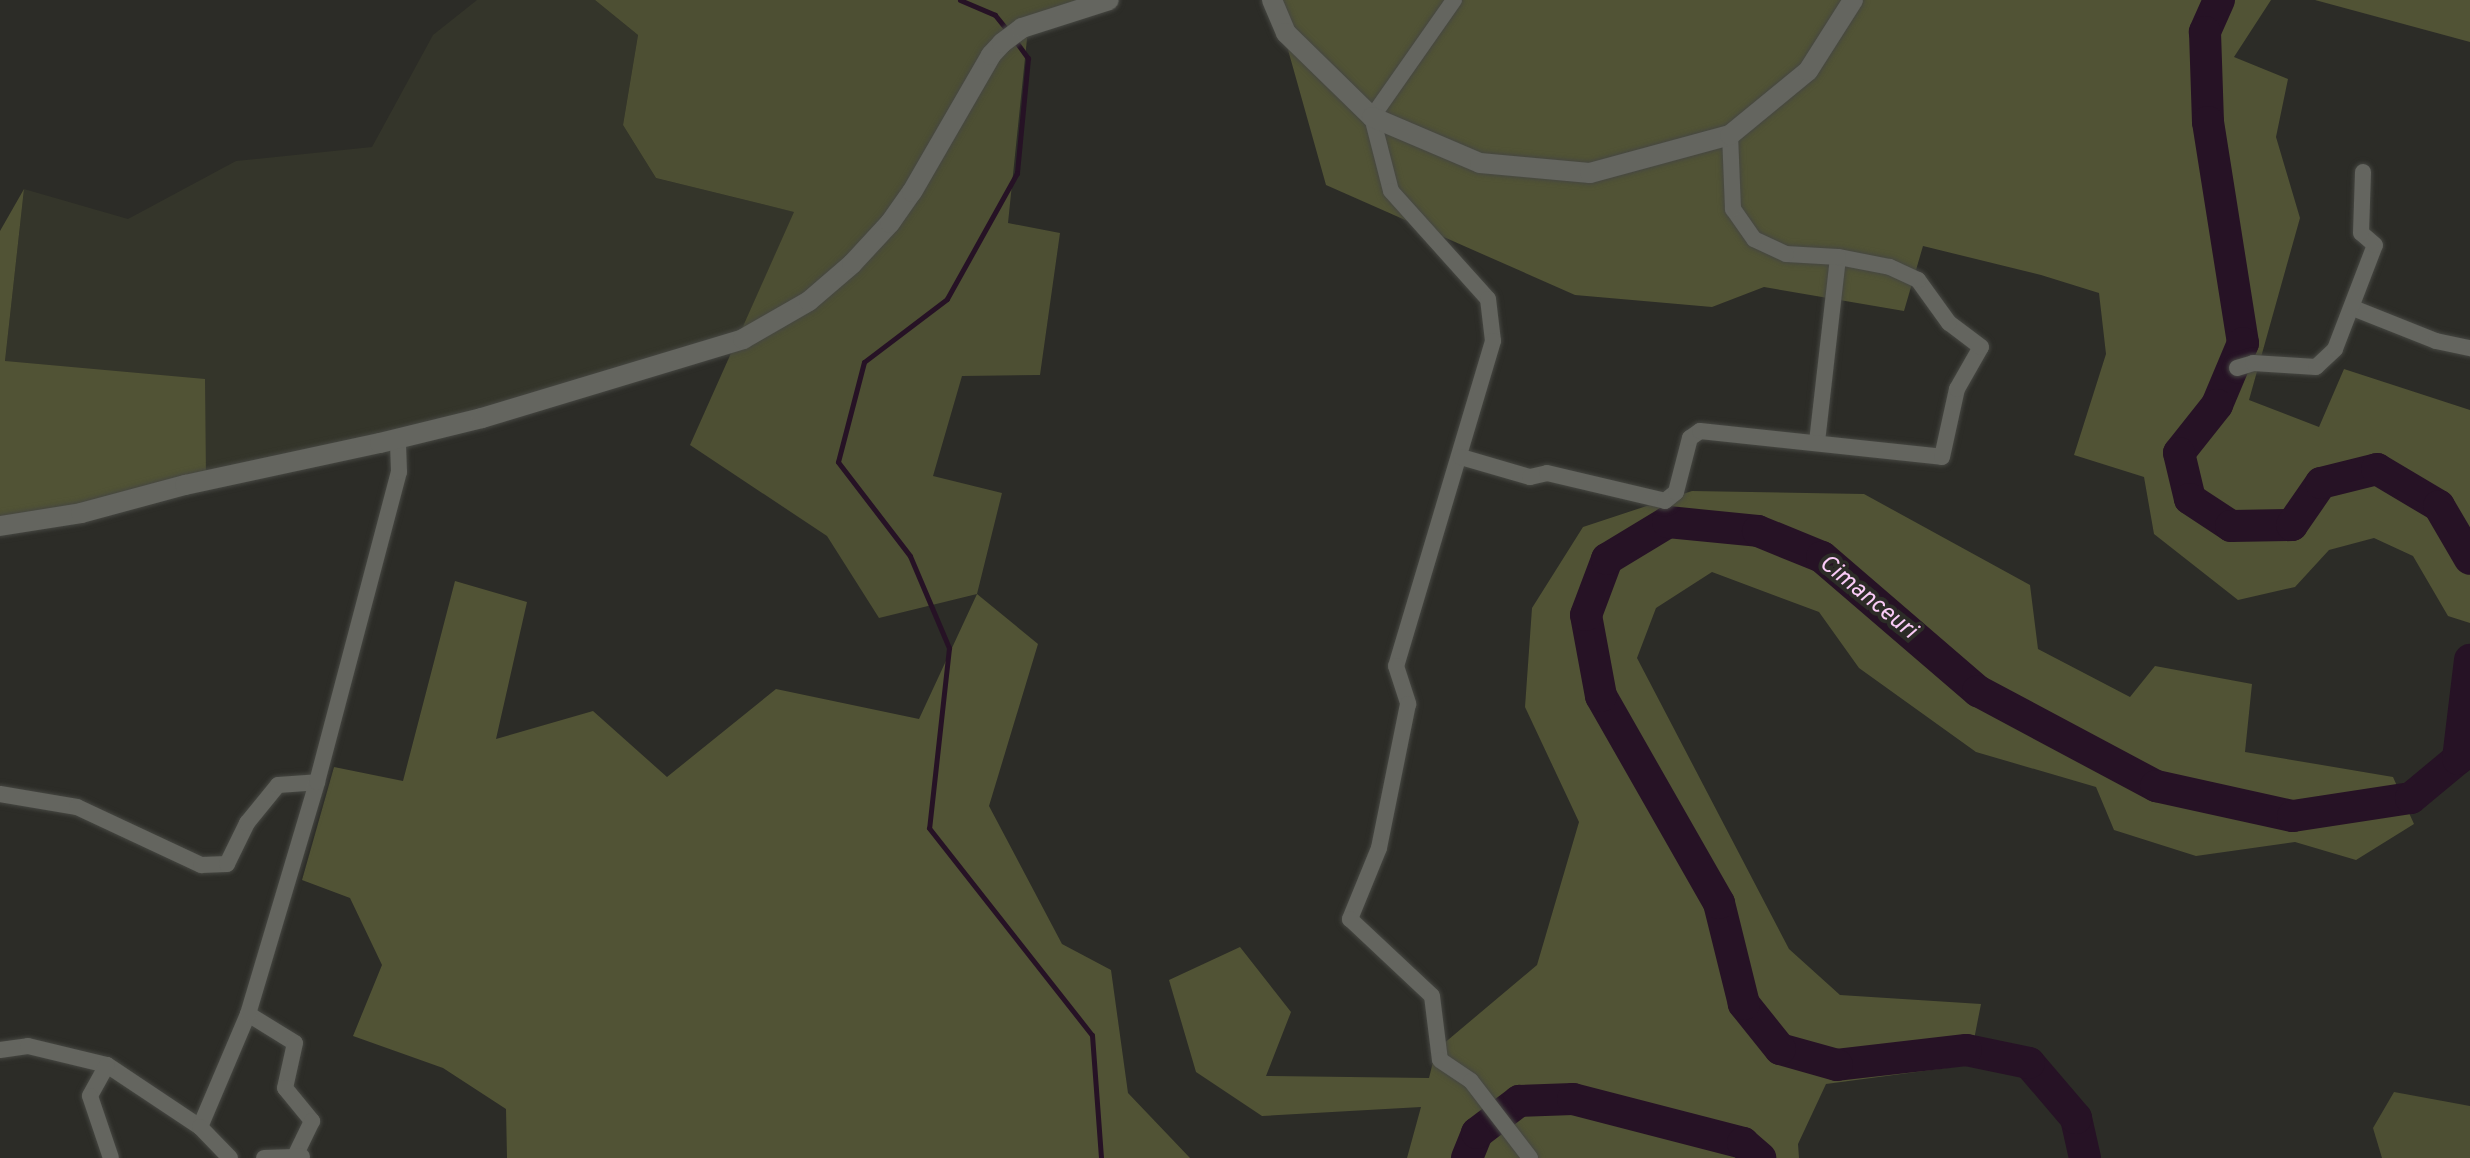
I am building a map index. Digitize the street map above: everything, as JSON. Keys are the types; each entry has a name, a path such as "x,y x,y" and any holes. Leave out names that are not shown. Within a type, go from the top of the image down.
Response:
{"street":[{"path":"0,526 81,513 185,485 482,418 743,339 800,307 852,264 890,223 912,192 991,55 1002,43 1022,28 1109,0"},
{"path":"1272,0 1286,33 1372,117 1480,163 1590,173 1730,135 1808,71 1853,0"},
{"path":"1454,0 1372,117 1391,191 1488,299 1493,341 1461,457 1396,666 1408,704 1379,848 1350,919 1432,996 1440,1060 1471,1081 1530,1158"},
{"path":"1461,457 1530,477 1547,473 1665,501 1676,492 1690,438 1700,431 1942,457 1957,389 1981,347 1949,323 1918,280 1890,267 1838,257 1786,254 1754,239 1733,209 1730,135"},
{"path":"2237,368 2253,363 2316,367 2335,349 2375,245 2361,233 2363,172"},
{"path":"1817,442 1838,257"},
{"path":"2353,308 2436,341 2470,348"},
{"path":"200,1127 248,1014 317,782 399,472 398,439"},
{"path":"0,794 77,807 201,865 227,864 247,823 278,785 317,782"},
{"path":"248,1014 295,1043 285,1088 312,1121 298,1157 264,1158"},
{"path":"0,1050 28,1046 107,1065 200,1127 230,1158"},
{"path":"107,1065 90,1096 111,1158"}],"shaded area":[{"path":"477,0 595,0 638,35 623,125 656,178 795,212 732,351 206,478 5,361 24,189 128,219 236,161 372,147 433,35"}],"green space":[{"path":"595,0 1104,0 1028,29 1008,223 1060,233 1040,375 962,376 933,476 1002,493 977,594 879,618 827,536 690,445 794,212 656,178 623,125 638,35"},
{"path":"1274,0 2271,0 2234,57 2288,79 2276,137 2300,218 2249,400 2319,427 2344,369 2470,410 2470,623 2448,616 2413,556 2374,538 2329,550 2295,587 2238,600 2154,534 2144,477 2074,455 2106,354 2099,293 2041,275 1923,246 1904,311 1764,287 1712,307 1575,295 1326,185"},
{"path":"2315,0 2470,0 2470,42"},
{"path":"24,189 5,361 205,379 206,478 0,530 0,231"},
{"path":"1692,491 1864,494 2030,585 2038,649 2130,697 2155,666 2252,684 2245,752 2393,777 2414,824 2356,860 2295,842 2196,856 2114,830 2096,787 1976,752 1859,668 1819,612 1712,572 1656,608 1637,658 1789,949 1840,995 1981,1004 1969,1065 1826,1084 1798,1144 1799,1158 1407,1158 1421,1107 1262,1116 1196,1072 1169,980 1240,947 1291,1012 1266,1076 1429,1078 1436,1050 1537,965 1579,822 1525,707 1532,608 1583,527"},
{"path":"455,581 527,602 496,739 593,711 667,777 776,689 919,719 977,594 1038,644 989,806 1062,944 1111,970 1128,1093 1190,1158 507,1158 506,1109 443,1068 353,1036 382,965 350,898 302,880 334,767 403,781"},
{"path":"2394,1092 2470,1106 2470,1158 2382,1158 2373,1128"}],"waterway":[{"path":"960,0 995,15 1008,31"},
{"name":"Cimanceuri","path":"2219,0 2205,32 2208,122 2243,343 2217,405 2179,453 2190,499 2231,526 2292,525 2321,483 2377,469 2439,506 2470,559"},
{"path":"1014,39 1028,58 1017,173 947,299 864,362 838,462 910,556 949,648 929,828 1092,1035 1101,1158"},
{"name":"Cimanceuri","path":"2085,1158 2076,1118 2029,1063 1966,1050 1837,1065 1780,1049 1744,1004 1719,903 1601,696 1586,615 1607,559 1668,522 1758,531 1822,557 1978,691 2156,786 2293,816 2411,798 2458,759 2470,660"},
{"name":"Cimanceuri","path":"1467,1158 1477,1133 1519,1101 1573,1099 1743,1143 1760,1158"}]}
